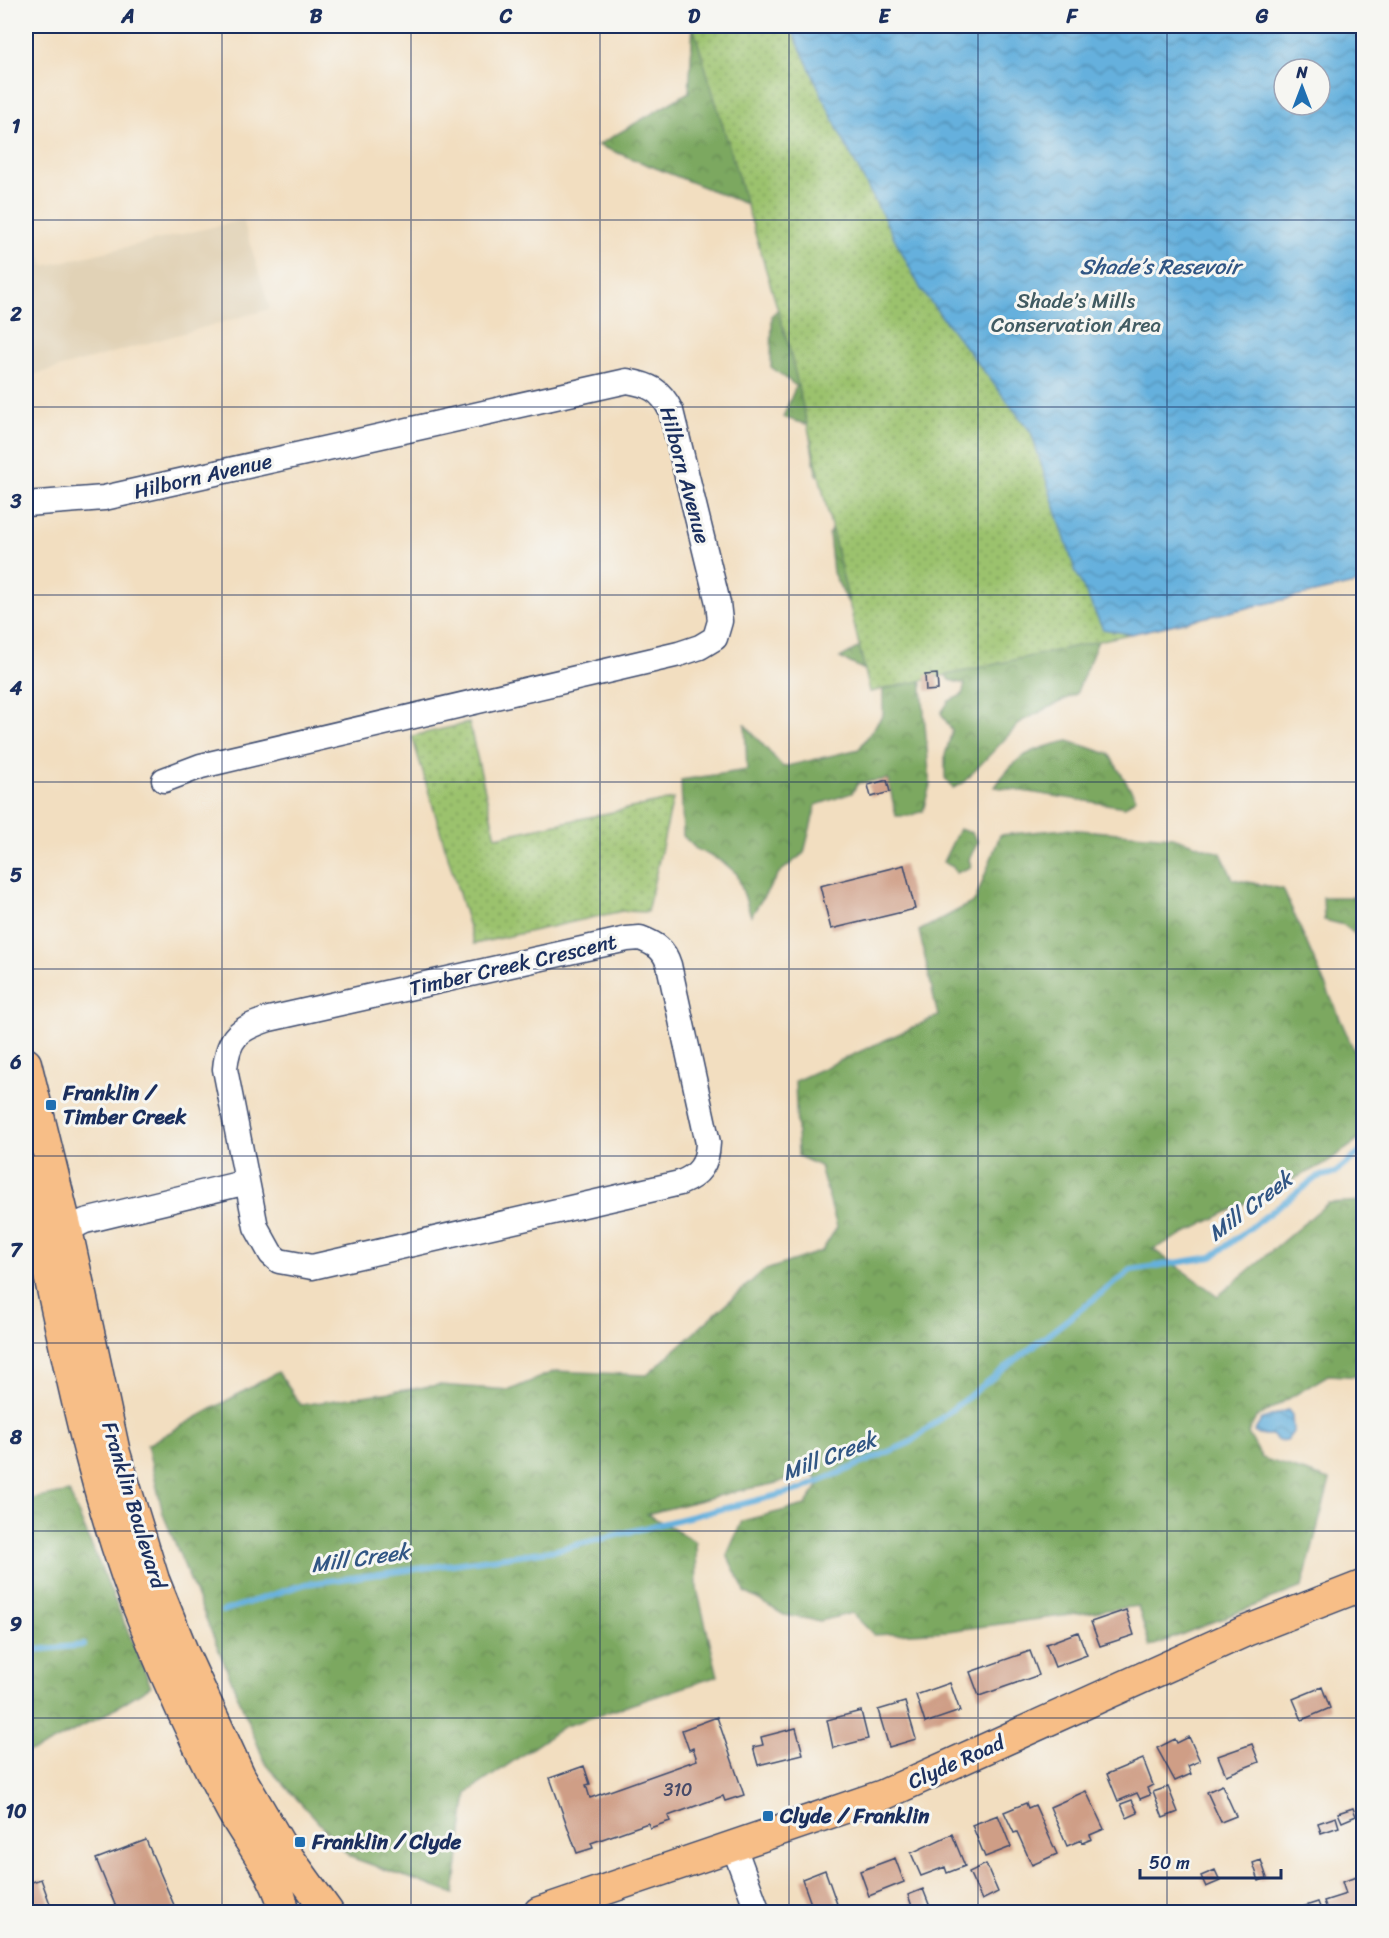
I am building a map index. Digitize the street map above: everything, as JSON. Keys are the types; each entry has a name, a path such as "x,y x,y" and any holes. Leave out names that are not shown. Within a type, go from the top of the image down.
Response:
{"main road":[{"name":"Franklin Boulevard","path":"26,1063 45,1241 154,1580 183,1652 240,1776 284,1851 328,1912"},
{"name":"Franklin Boulevard","path":"26,1170 45,1241 92,1465 128,1579 149,1635 205,1758 231,1810 273,1882 284,1912"},
{"name":"Clyde Road","path":"538,1912 883,1796 1246,1631 1364,1585"}],"street":[{"name":"Hilborn Avenue","path":"26,504 104,498 627,381 647,384 663,394 672,411 718,603 720,621 715,638 700,647 679,654 201,766 164,780"},
{"name":"Timber Creek Crescent","path":"640,938 653,942 665,952 708,1143 704,1166 694,1177 680,1183 312,1267 279,1261 271,1254 256,1227 247,1182 225,1069 227,1051 236,1035 251,1025 627,939 640,938"},
{"path":"45,1241 85,1221 247,1182"},
{"path":"734,1847 758,1912"}],"shaded area":[{"path":"26,201 44,266 243,220 270,309 26,377"}],"green space":[{"path":"693,26 790,26 849,245 598,145 689,92"},
{"name":"Shade’s Resevoir","path":"693,26 1363,26 1363,582 870,692 789,347"},
{"path":"793,295 1103,629 1076,694 1022,721 963,783 953,788 945,778 945,755 952,731 941,713 949,701 962,695 965,684 949,680 934,656 921,676 930,785 923,811 909,816 896,816 888,779 858,783 852,793 816,805 804,853 779,873 751,916 737,874 723,862 696,849 683,836 681,780 747,770 745,725 783,767 859,749 883,715 883,679 840,658 868,642 833,573 829,534 842,504 816,473 808,425 783,417 796,386 771,367 772,315"},
{"path":"469,723 496,837 673,799 647,912 622,911 474,944 412,736"},
{"path":"1068,741 1109,754 1136,798 1125,807 995,787 1018,760 1044,747"},
{"path":"959,829 972,833 978,842 969,859 971,867 956,873 953,867 943,862"},
{"path":"1065,829 1173,837 1221,853 1233,879 1283,889 1363,1071 1363,1137 1324,1164 1153,1249 1218,1296 1328,1203 1363,1201 1363,1377 1328,1375 1256,1418 1248,1433 1262,1458 1330,1480 1302,1587 1150,1647 1138,1606 948,1631 874,1635 852,1613 820,1621 784,1615 745,1592 727,1555 742,1521 805,1505 819,1485 810,1465 778,1483 647,1514 696,1542 697,1589 718,1676 563,1727 467,1793 454,1894 350,1857 266,1765 163,1514 147,1445 278,1372 301,1405 439,1385 510,1390 555,1371 647,1375 763,1271 822,1251 837,1227 820,1166 798,1156 795,1081 938,1016 919,931 975,901 1000,835"},
{"path":"1323,897 1363,897 1363,941 1344,925 1324,920"},
{"path":"69,1492 151,1686 101,1717 37,1750 26,1752 26,1500"}],"water":[{"name":"Shade’s Resevoir","path":"790,26 1363,26 1363,582 1130,634 1103,629 1075,570 1031,432 922,291 841,136"},
{"path":"1288,1410 1292,1415 1293,1432 1287,1440 1278,1441 1272,1435 1259,1435 1254,1432 1262,1419"}],"building":[{"path":"937,674 938,690 926,691 925,675"},
{"path":"887,780 890,792 871,797 868,785"},
{"path":"904,865 915,909 831,929 820,886"},
{"path":"1126,1610 1134,1635 1100,1646 1091,1622"},
{"path":"1078,1632 1087,1655 1055,1667 1046,1644"},
{"path":"1030,1651 1039,1675 979,1696 970,1672"},
{"path":"950,1683 960,1711 925,1723 916,1695"},
{"path":"1322,1687 1330,1708 1302,1720 1293,1699"},
{"path":"905,1702 916,1739 889,1747 878,1710"},
{"path":"861,1711 868,1739 833,1748 827,1720"},
{"path":"717,1717 744,1795 725,1801 723,1796 668,1816 670,1821 650,1828 648,1823 591,1843 593,1848 577,1853 550,1778 584,1766 590,1784 586,1785 590,1798 697,1760 693,1748 689,1750 682,1730"},
{"path":"796,1728 803,1754 758,1765 753,1747 763,1745 761,1737"},
{"path":"1189,1737 1200,1761 1188,1766 1191,1774 1175,1781 1157,1748 1175,1739 1177,1743"},
{"path":"1252,1744 1259,1762 1226,1775 1218,1756"},
{"path":"1143,1759 1153,1785 1147,1788 1150,1795 1140,1799 1137,1793 1118,1801 1107,1774"},
{"path":"1222,1785 1236,1816 1221,1822 1207,1792"},
{"path":"1168,1787 1178,1812 1163,1818 1153,1792"},
{"path":"1086,1791 1104,1829 1090,1835 1092,1839 1082,1843 1081,1840 1067,1846 1050,1807"},
{"path":"1132,1800 1138,1813 1127,1818 1121,1804"},
{"path":"1026,1803 1028,1808 1035,1805 1057,1854 1032,1865 1017,1832 1014,1833 1004,1812"},
{"path":"1353,1808 1356,1816 1342,1822 1338,1813"},
{"path":"998,1815 1011,1847 985,1857 972,1825"},
{"path":"1336,1817 1339,1827 1321,1833 1318,1823"},
{"path":"952,1834 965,1866 947,1873 945,1867 921,1876 911,1853"},
{"path":"146,1840 177,1912 118,1912 96,1859"},
{"path":"895,1858 904,1882 869,1896 860,1871"},
{"path":"1261,1860 1267,1878 1259,1881 1253,1863"},
{"path":"986,1864 998,1892 982,1900 969,1872"},
{"path":"825,1870 837,1904 834,1906 836,1912 814,1912 802,1879"},
{"path":"1215,1870 1220,1881 1206,1887 1201,1876"},
{"path":"1356,1877 1364,1900 1364,1912 1328,1912 1324,1901 1346,1894 1342,1882"},
{"path":"41,1879 53,1912 26,1912 26,1884"},
{"path":"923,1889 932,1912 914,1912 908,1895"},
{"path":"1318,1902 1322,1912 1287,1912"}],"waterway":[{"name":"Mill Creek","path":"223,1611 305,1584 556,1550 802,1489 909,1443 1131,1270 1212,1257 1317,1177 1335,1173 1364,1149"},
{"name":"Mill Creek","path":"26,1651 84,1645"}],"place":[{"name":"Franklin / Timber Creek","path":"51,1105"},
{"name":"Clyde / Franklin","path":"768,1816"},
{"name":"Franklin / Clyde","path":"300,1842"}],"park label":[{"name":"Shade’s Mills Conservation Area","path":"1076,313"}]}
